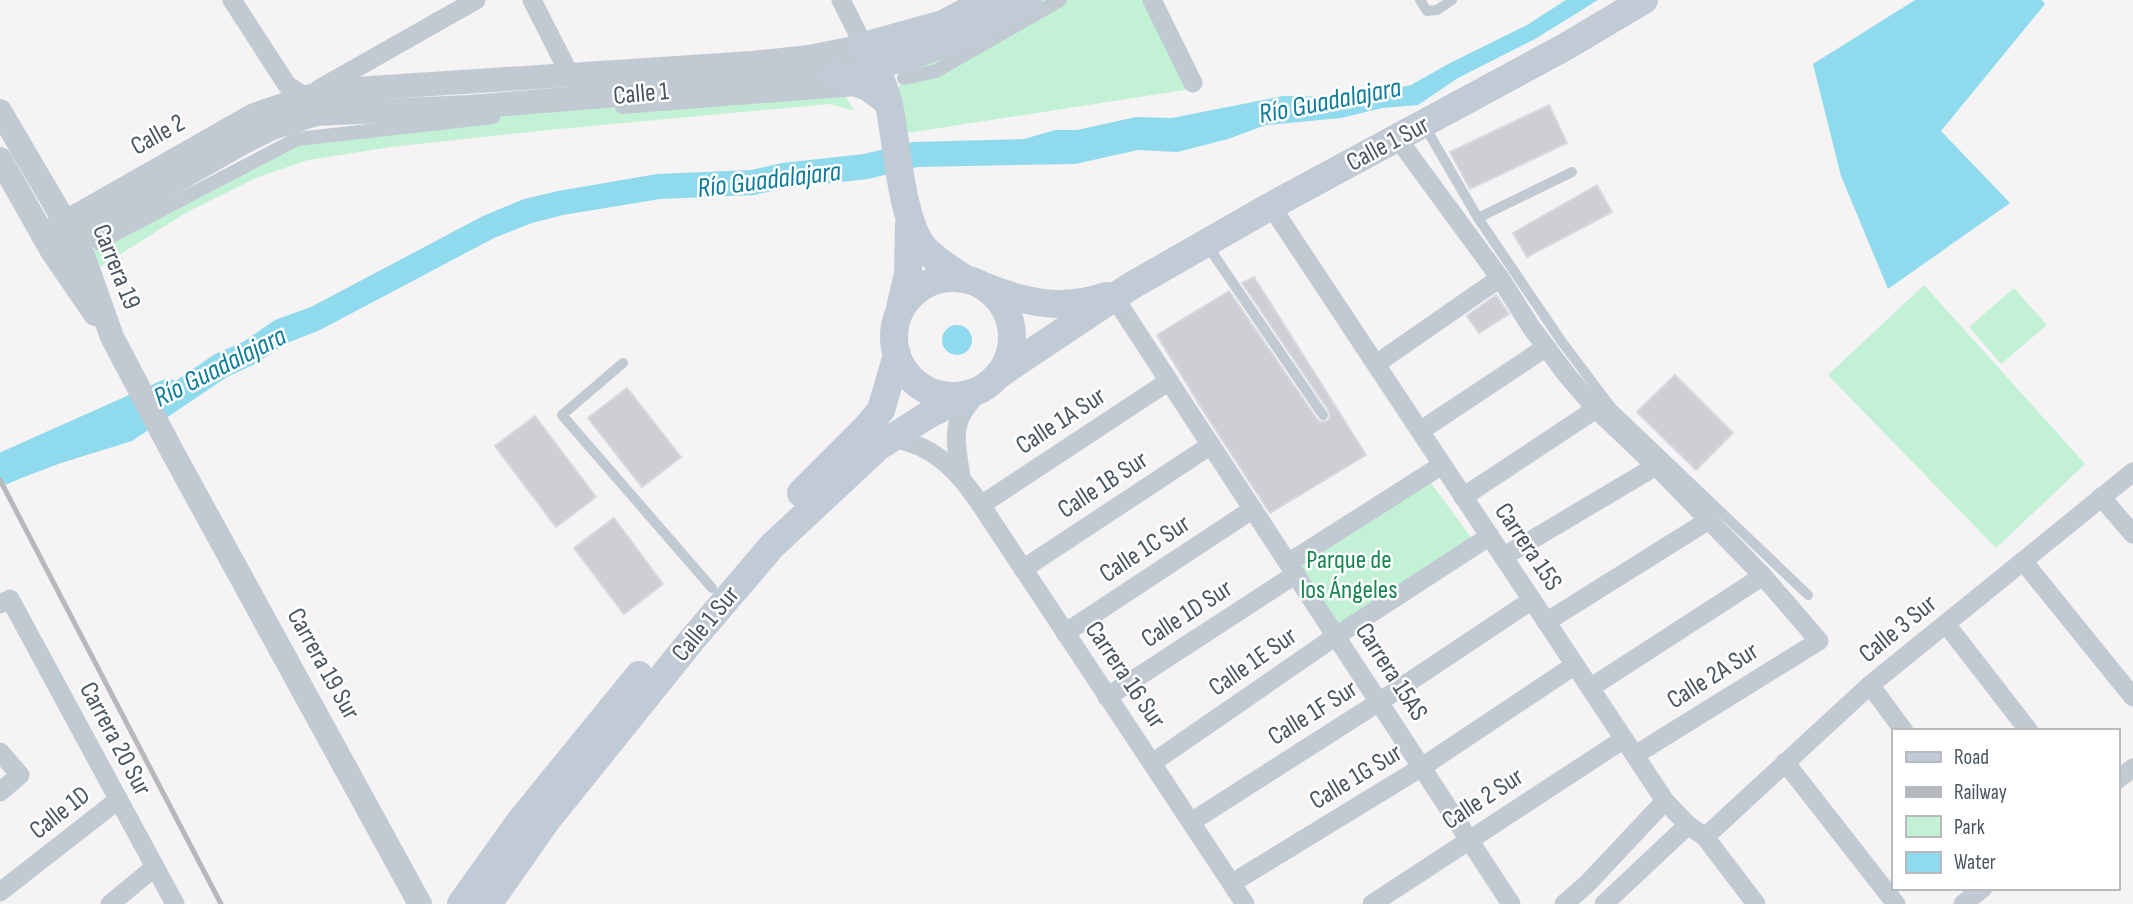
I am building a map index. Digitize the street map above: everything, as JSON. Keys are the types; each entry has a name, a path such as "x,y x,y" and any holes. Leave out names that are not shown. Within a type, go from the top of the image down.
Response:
{"main road":[{"name":"Calle 1","path":"877,81 943,24 988,0"},
{"name":"Calle 1","path":"877,81 1028,0"},
{"name":"Calle 1 Sur","path":"488,904 556,810 691,641 772,546 878,447 928,415 985,385 1119,292 1271,206 1424,125 1644,0"},
{"path":"835,75 877,81 895,79 906,63 930,51"},
{"path":"877,81 915,234 925,249 997,298 1007,313 1011,329 1007,360 985,385 955,396 937,394 919,386 905,372 897,355 894,333 908,274 909,214"},
{"path":"897,318 915,292 929,283 949,278 974,283"},
{"name":"Calle 1 Sur","path":"974,283 1019,300 1041,303 1081,303 1119,292"},
{"name":"Calle 1 Sur","path":"461,904 521,820 688,615 881,410 897,355"}],"street":[{"path":"232,0 287,85 306,97"},
{"name":"Calle 2","path":"48,243 79,235 244,142 306,97 476,0"},
{"path":"532,0 581,98"},
{"path":"79,235 297,139 515,114 786,95 877,81 841,0"},
{"path":"904,78 936,71 1060,0"},
{"path":"1152,0 1194,83"},
{"name":"Calle 1","path":"306,97 340,90 571,76 809,57 877,81"},
{"name":"Calle 1","path":"244,142 272,128 316,114 469,107 805,80 835,75"},
{"name":"Calle 2","path":"79,235 254,115 306,97"},
{"name":"Carrera 19","path":"0,111 79,235 84,258 112,337"},
{"path":"1398,139 1500,278 1545,348 1596,410 1656,466 1763,576 1590,688"},
{"name":"Carrera 19","path":"0,159 48,243 112,337"},
{"name":"Carrera 15S","path":"1271,206 1665,801 1688,825 1705,837 1756,904"},
{"path":"1376,364 1500,278"},
{"name":"Carrera 15AS","path":"1119,292 1169,381 1511,904"},
{"name":"Carrera 19 Sur","path":"112,337 420,904"},
{"path":"1420,431 1545,348"},
{"name":"Calle 1A Sur","path":"981,505 1169,381"},
{"name":"Carrera 16 Sur","path":"961,477 955,432 967,403 985,385"},
{"path":"881,410 879,420 893,437"},
{"path":"1463,497 1596,410"},
{"name":"Carrera 16 Sur","path":"893,437 926,449 961,477 1245,904"},
{"name":"Calle 1B Sur","path":"1023,569 1211,445"},
{"path":"1292,568 1442,465"},
{"path":"1503,557 1656,466"},
{"name":"Calle 3 Sur","path":"1705,837 1870,685 2133,472"},
{"path":"2101,497 2133,534"},
{"name":"Calle 1C Sur","path":"1065,633 1253,509"},
{"path":"1546,622 1709,520"},
{"name":"Calle 1E Sur","path":"1152,763 1336,636 1490,536"},
{"path":"2023,561 2133,697"},
{"name":"Calle 1D Sur","path":"1107,697 1292,568"},
{"name":"Calle 2A Sur","path":"1629,747 1819,641 1763,576"},
{"name":"Calle 1F Sur","path":"1191,822 1532,600"},
{"name":"Carrera 20 Sur","path":"5,602 175,904"},
{"path":"1946,624 2027,729"},
{"name":"Calle 1G Sur","path":"1232,883 1422,768 1575,665"},
{"path":"1870,685 1903,729"},
{"name":"Calle 2 Sur","path":"1372,904 1469,840 1629,747"},
{"path":"0,752 20,775 0,792"},
{"path":"1785,762 1896,904"},
{"name":"Calle 1D","path":"0,892 118,800"},
{"path":"1564,904 1587,884 1665,801"},
{"path":"1611,902 1688,825"},
{"path":"110,904 155,867"},
{"path":"1963,904 1980,890"}],"lane":[{"path":"1420,0 1427,11 1437,10 1452,0"},
{"path":"1424,125 1478,218 1562,342 1611,407 1808,595"},
{"path":"1478,218 1572,172"},
{"path":"1207,244 1323,415"},
{"path":"623,363 562,415 712,588"}],"green space":[{"path":"1020,0 1147,0 1191,89 901,134 893,100 900,84 918,60"},
{"path":"841,88 854,111 830,104 548,130 391,147 308,160 258,177 187,212 100,267 89,244 98,243 313,131"},
{"path":"1924,285 2085,464 1996,548 1828,375"},
{"path":"2014,288 2047,325 2001,364 1969,327"},
{"name":"Parque de los Ángeles","path":"1428,479 1473,540 1336,630 1294,564"}],"water":[{"path":"1566,0 1598,0 1535,39 1458,78 1418,105 1382,108 1341,118 1266,125 1228,139 1177,152 1138,150 1075,164 917,167 868,179 786,188 754,195 660,199 563,215 532,223 494,238 320,330 287,343 255,364 227,377 132,441 0,486 0,459 53,439 120,419 215,354 243,342 275,320 311,307 483,216 524,199 657,174 751,170 782,163 864,154 913,142 1024,139 1055,130 1077,130 1136,117 1172,118 1283,96 1335,97 1379,92 1411,85 1527,25"},
{"path":"1915,0 2042,0 2045,4 1941,131 2010,203 1888,289 1841,176 1813,64"},
{"path":"957,325 963,326 971,334 971,346 963,354 957,355 951,354 943,346 942,340 943,334 951,326"}],"building":[{"path":"1549,105 1567,143 1470,189 1450,152"},
{"path":"1597,185 1612,212 1527,257 1513,233"},
{"path":"1254,277 1366,455 1270,513 1157,335 1229,291 1317,419 1320,422 1327,421 1330,418 1329,411 1242,283"},
{"path":"1496,295 1509,314 1479,333 1467,316"},
{"path":"1675,375 1733,433 1696,470 1637,412"},
{"path":"627,388 681,457 642,487 588,418"},
{"path":"535,416 596,497 556,527 495,446"},
{"path":"614,518 663,584 624,614 574,548"}],"waterway":[{"name":"Río Guadalajara","path":"0,470 168,395"}],"railway":[{"path":"0,480 221,904"}]}
